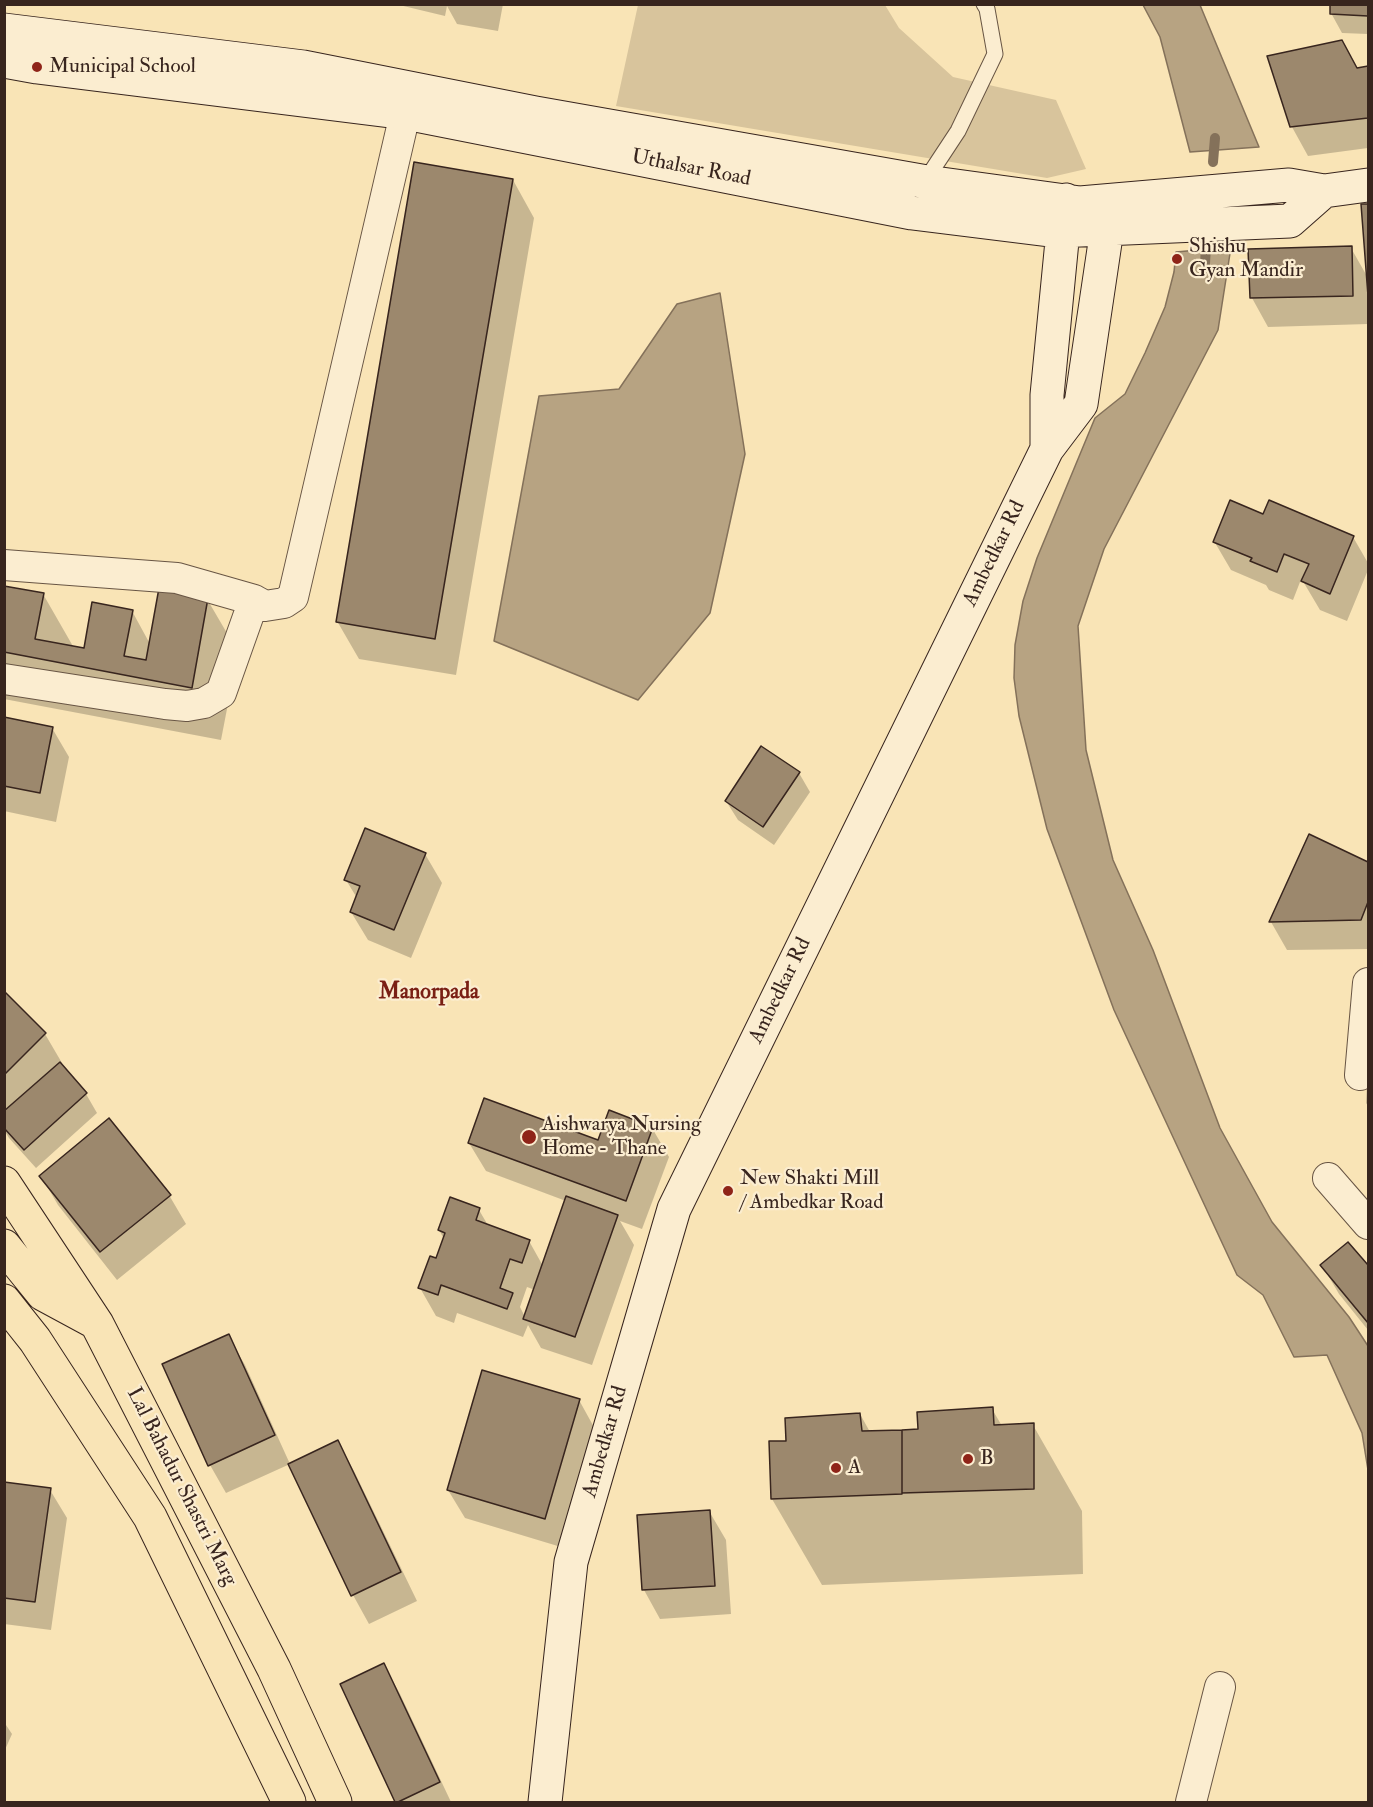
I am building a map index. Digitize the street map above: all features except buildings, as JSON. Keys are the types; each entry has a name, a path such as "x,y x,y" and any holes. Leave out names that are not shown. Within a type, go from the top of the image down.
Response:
{"main road":[{"path":"4,30 303,67 409,101"},
{"name":"Uthalsar Road","path":"4,61 267,96 409,101 920,198 1064,216 1110,214 1290,221 1324,191 1368,185"},
{"path":"267,96 273,63"},
{"path":"1047,449 1081,405 1110,214"},
{"name":"Ambedkar Rd","path":"544,1803 571,1562 674,1209 1047,449 1047,395 1064,216"},
{"name":"Lal Bahadur Shastri Marg","path":"4,1184 97,1323 274,1669 335,1803"},
{"path":"4,1246 43,1294 97,1323"},
{"path":"43,1294 52,1365"},
{"name":"Lal Bahadur Shastri Marg","path":"4,1302 52,1365 150,1517 289,1803"}],"street":[{"path":"4,565 177,578 254,600 266,606 284,603 293,597 409,101"},
{"path":"4,679 165,704 187,706 204,703 221,693 254,600"},
{"path":"1360,1075 1368,983"},
{"path":"1328,1178 1368,1224"},
{"path":"1191,1803 1220,1687"}],"lane":[{"path":"920,198 933,169 958,131 995,54 987,9 984,4"}],"shaded area":[{"path":"638,5 885,5 899,28 953,77 1056,100 1086,169 1047,178 616,106"},
{"path":"1143,5 1200,5 1259,147 1190,152 1160,37"},
{"path":"1231,247 1218,330 1104,549 1078,626 1086,750 1113,860 1153,950 1220,1128 1272,1222 1349,1317 1368,1346 1368,1470 1362,1433 1327,1355 1294,1357 1263,1295 1237,1275 1114,1010 1047,829 1019,716 1014,678 1015,645 1023,601 1037,558 1095,418 1125,394 1145,353 1165,307 1174,272 1176,252"},
{"path":"720,293 745,454 710,613 638,700 494,641 539,396 619,389 677,304"}],"waterway":[{"path":"1213,162 1215,138"},
{"path":"1205,263 1207,233"}],"place":[{"name":"Municipal School","path":"37,67"},
{"name":"Shishu Gyan Mandir","path":"1177,259"},
{"name":"Aishwarya Nursing Home - Thane","path":"529,1137"},
{"name":"New Shakti Mill / Ambedkar Road","path":"728,1191"},
{"name":"B","path":"968,1459"},
{"name":"A","path":"836,1468"}],"district":[{"name":"Manorpada","path":"429,993"}]}
